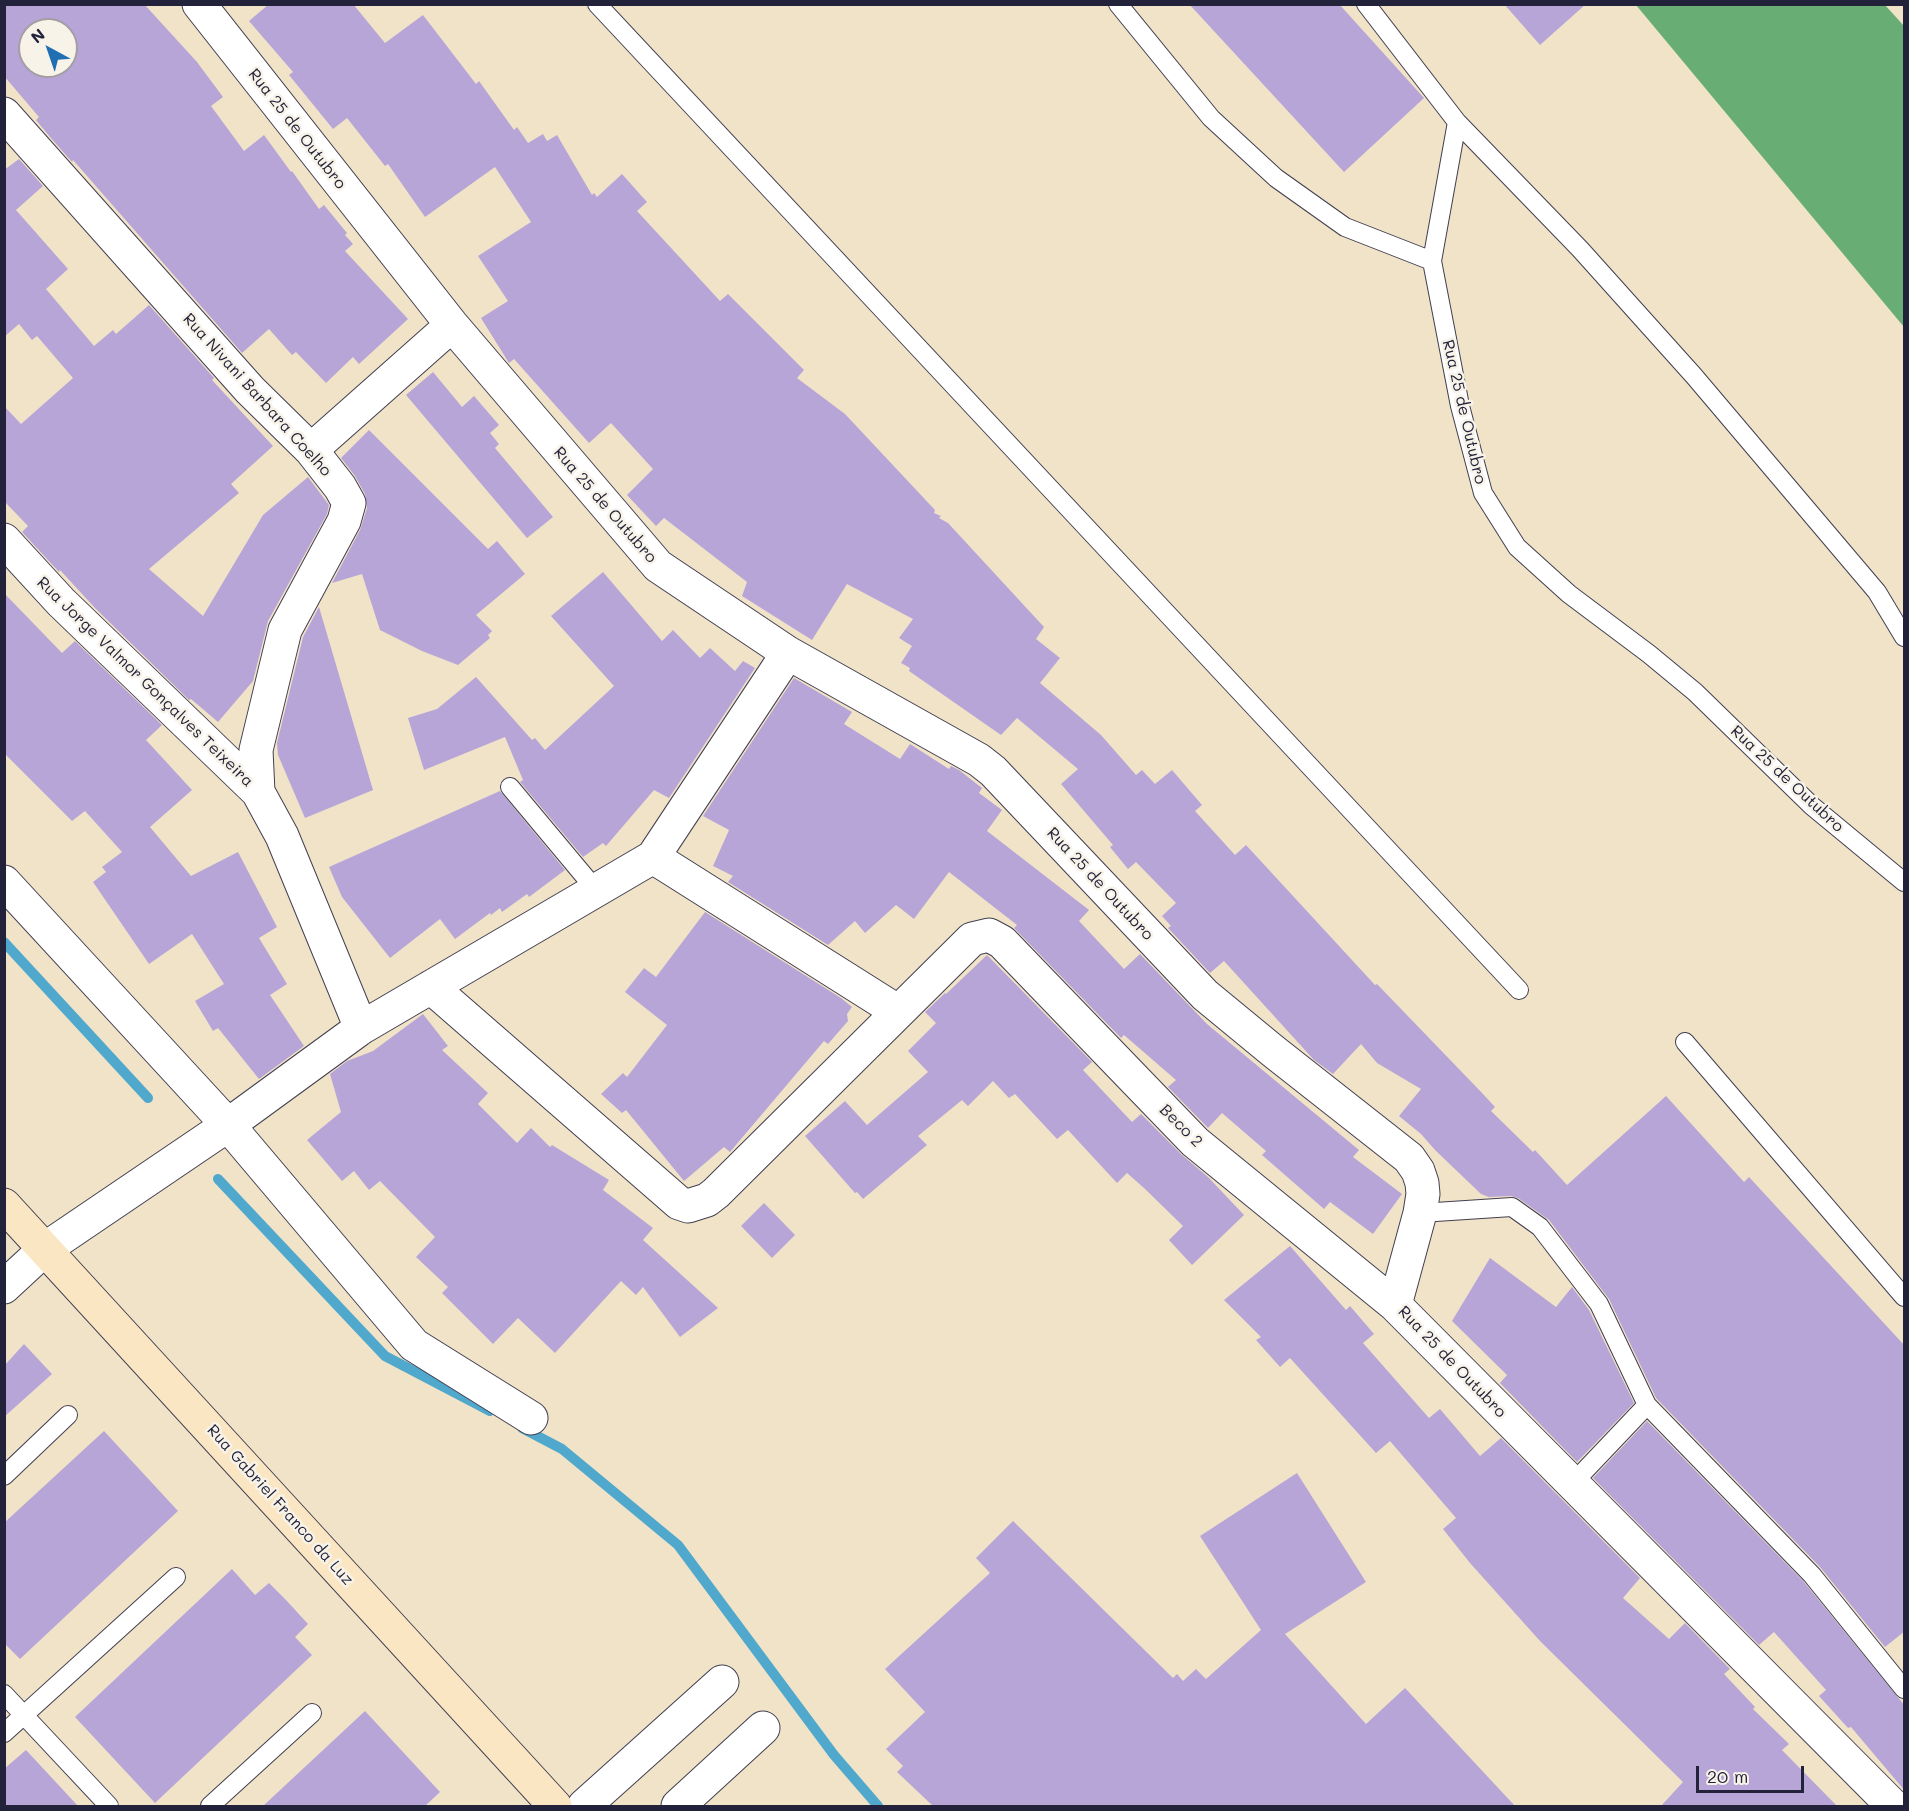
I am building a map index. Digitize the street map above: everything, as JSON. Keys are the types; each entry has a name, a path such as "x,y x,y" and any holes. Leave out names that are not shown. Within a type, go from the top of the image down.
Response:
{"street":[{"name":"Rua 25 de Outubro","path":"199,4 452,325 658,566 788,653 979,760 993,771 1205,995 1409,1158 1422,1183 1420,1213 1395,1305 1893,1806"},
{"name":"Rua Nivani Barbara Coelho","path":"4,114 250,390 311,450 349,503 348,511 285,630 256,750 258,792"},
{"path":"311,450 452,325"},
{"name":"Rua Jorge Valmor Gonçalves Teixeira","path":"4,540 61,602 258,792 282,836 361,1028"},
{"path":"4,1287 45,1249 228,1125 361,1028 654,857 788,653"},
{"path":"432,987 679,1203 688,1206 707,1200 897,1011 654,857"},
{"path":"4,882 228,1125 414,1345 531,1418"},
{"name":"Beco 2","path":"897,1011 972,939 989,935 1002,942 1195,1142 1395,1305"},
{"name":"Rua Gabriel Franco da Luz","path":"4,1204 555,1806"},
{"path":"584,1806 722,1682"},
{"path":"678,1806 763,1728"}],"lane":[{"path":"597,4 1519,990"},
{"path":"1118,4 1211,118 1276,178 1345,227 1432,261"},
{"path":"1366,4 1457,122 1580,249 1694,376 1877,592 1905,637"},
{"name":"Rua 25 de Outubro","path":"1457,122 1432,261 1460,406 1483,493 1517,547 1569,594 1695,692 1812,806 1905,882"},
{"path":"510,787 596,890"},
{"path":"1685,1041 1905,1297"},
{"path":"1420,1213 1512,1207 1540,1227 1599,1304 1647,1405 1812,1575 1905,1689"},
{"path":"1572,1484 1647,1405"},
{"path":"4,1476 68,1415"},
{"path":"4,1733 176,1577"},
{"path":"4,1694 109,1806"},
{"path":"210,1806 312,1713"}],"green space":[{"path":"1636,5 1885,5 1904,26 1904,327"}],"building":[{"path":"5,4 144,4 197,62 223,97 211,106 244,151 264,135 319,209 324,205 347,233 345,235 353,244 345,251 408,319 359,364 353,357 326,383 296,352 292,355 269,329 242,353 73,160 72,162 50,137 36,120 39,117 4,76"},
{"path":"269,4 353,4 385,43 423,15 476,84 479,81 514,130 517,127 528,143 543,134 547,141 557,135 592,195 594,193 597,197 622,174 647,202 637,211 720,301 728,294 804,370 797,378 845,414 935,510 934,513 948,523 1044,627 1036,639 1060,658 1040,683 1101,735 1136,775 1142,770 1155,784 1172,770 1202,805 1195,811 1235,855 1246,845 1375,985 1377,984 1495,1107 1491,1111 1533,1152 1535,1150 1567,1185 1666,1096 1744,1182 1749,1177 1905,1346 1905,1631 1885,1647 1820,1567 1656,1398 1609,1299 1549,1220 1518,1198 1489,1197 1481,1194 1421,1134 1399,1116 1421,1089 1377,1063 1361,1044 1333,1074 1314,1060 1224,961 1210,973 1168,928 1171,926 1162,916 1176,903 1136,862 1128,869 1110,847 1113,845 1061,784 1078,769 1017,718 1001,735 909,671 910,668 901,663 912,646 899,638 913,619 847,584 812,640 742,596 747,582 664,518 656,526 627,495 653,469 611,423 589,443 514,359 509,363 481,318 508,301 478,256 531,222 495,167 425,217 388,164 385,166 347,118 333,129 289,75 293,72 249,21"},
{"path":"1189,4 1339,4 1424,98 1344,172"},
{"path":"1504,4 1586,4 1540,45"},
{"path":"19,159 43,186 16,210 68,269 46,289 94,346 113,330 116,334 149,305 214,378 212,380 273,446 231,484 239,493 149,569 203,616 263,515 308,477 329,505 327,514 268,621 253,681 218,722 191,699 189,700 95,608 60,570 59,572 22,532 28,526 4,501 4,406 21,424 73,378 37,336 32,340 19,324 4,337 4,170"},
{"path":"433,372 462,407 474,396 499,425 490,433 499,444 495,448 553,517 527,538 406,395"},
{"path":"369,430 488,549 497,541 525,574 476,615 492,631 488,635 490,638 458,665 422,651 380,630 362,574 332,583 360,530 367,508 365,494 341,458"},
{"path":"603,572 662,641 673,630 700,658 710,648 735,671 743,661 755,668 669,798 654,790 606,846 603,843 583,857 520,782 523,780 505,737 424,770 408,718 437,709 476,677 532,740 535,738 545,750 614,686 551,616"},
{"path":"4,593 62,653 75,641 162,725 146,740 192,790 150,827 191,876 238,852 277,927 259,938 287,984 270,995 304,1046 259,1079 218,1028 213,1031 195,1001 224,984 192,934 149,964 93,882 106,872 102,867 122,852 85,811 72,821 4,753"},
{"path":"319,607 373,790 305,818 278,755 277,743 303,637"},
{"path":"794,678 852,712 844,724 900,759 910,744 949,769 951,766 959,770 982,788 979,793 1002,810 987,831 1089,910 1079,921 1124,969 1140,954 1207,1024 1359,1150 1353,1157 1402,1194 1373,1234 1330,1202 1324,1209 1262,1155 1266,1151 1222,1113 1208,1128 1168,1087 1176,1080 1124,1035 1121,1038 1014,928 1017,925 949,872 914,919 896,905 865,933 855,921 828,945 728,882 733,876 713,866 729,830 703,816"},
{"path":"500,791 565,870 529,897 527,894 502,912 500,908 491,915 490,913 455,939 440,919 390,958 342,897 329,867"},
{"path":"705,912 852,1007 847,1014 848,1021 828,1044 824,1041 730,1152 724,1147 684,1181 626,1110 622,1113 601,1094 623,1073 627,1077 667,1025 625,992 644,968 656,977"},
{"path":"987,955 1092,1062 1083,1070 1132,1122 1141,1114 1208,1177 1244,1215 1192,1265 1169,1240 1183,1226 1144,1188 1127,1173 1117,1183 1068,1130 1057,1139 1015,1094 1009,1098 993,1081 968,1106 962,1100 918,1136 927,1145 863,1199 857,1192 855,1193 805,1136 845,1101 867,1125 928,1072 908,1051 936,1023 925,1012"},
{"path":"423,1014 448,1046 442,1050 488,1093 478,1104 517,1143 531,1128 550,1147 552,1145 609,1180 603,1190 653,1228 643,1240 718,1308 680,1337 643,1287 636,1295 621,1281 555,1353 518,1318 493,1344 442,1293 448,1287 416,1257 435,1237 380,1181 369,1190 354,1171 342,1181 307,1140 341,1112 330,1074 347,1061 373,1051"},
{"path":"764,1203 795,1235 772,1258 741,1226"},
{"path":"1290,1246 1346,1310 1350,1306 1374,1334 1363,1343 1429,1418 1440,1409 1480,1456 1501,1438 1640,1578 1623,1598 1669,1639 1685,1623 1730,1669 1724,1674 1755,1707 1753,1709 1789,1744 1782,1750 1837,1806 1661,1806 1683,1782 1540,1641 1470,1563 1443,1529 1456,1518 1390,1441 1376,1453 1290,1358 1280,1367 1256,1340 1261,1337 1224,1300"},
{"path":"1490,1258 1556,1307 1572,1287 1589,1310 1634,1403 1577,1462 1500,1383 1507,1375 1452,1321"},
{"path":"24,1344 52,1374 4,1417 4,1366"},
{"path":"1647,1421 1804,1582 1905,1706 1905,1791 1851,1727 1848,1728 1819,1696 1826,1690 1774,1632 1759,1645 1593,1478"},
{"path":"104,1431 178,1511 20,1659 4,1643 4,1523"},
{"path":"1297,1473 1366,1582 1285,1634 1366,1724 1405,1688 1515,1806 933,1806 897,1772 903,1766 886,1749 925,1712 885,1669 990,1573 976,1558 1013,1521 1173,1678 1177,1674 1183,1681 1196,1669 1206,1679 1261,1630 1200,1536"},
{"path":"232,1569 255,1595 269,1583 286,1600 308,1624 295,1637 312,1655 155,1803 75,1717"},
{"path":"365,1711 440,1792 425,1806 263,1806"},
{"path":"26,1750 78,1806 4,1806 4,1769"}],"waterway":[{"path":"4,942 148,1098"},
{"path":"218,1179 385,1356 490,1411"},
{"path":"522,1428 562,1449 678,1545 834,1755 878,1806"}]}
